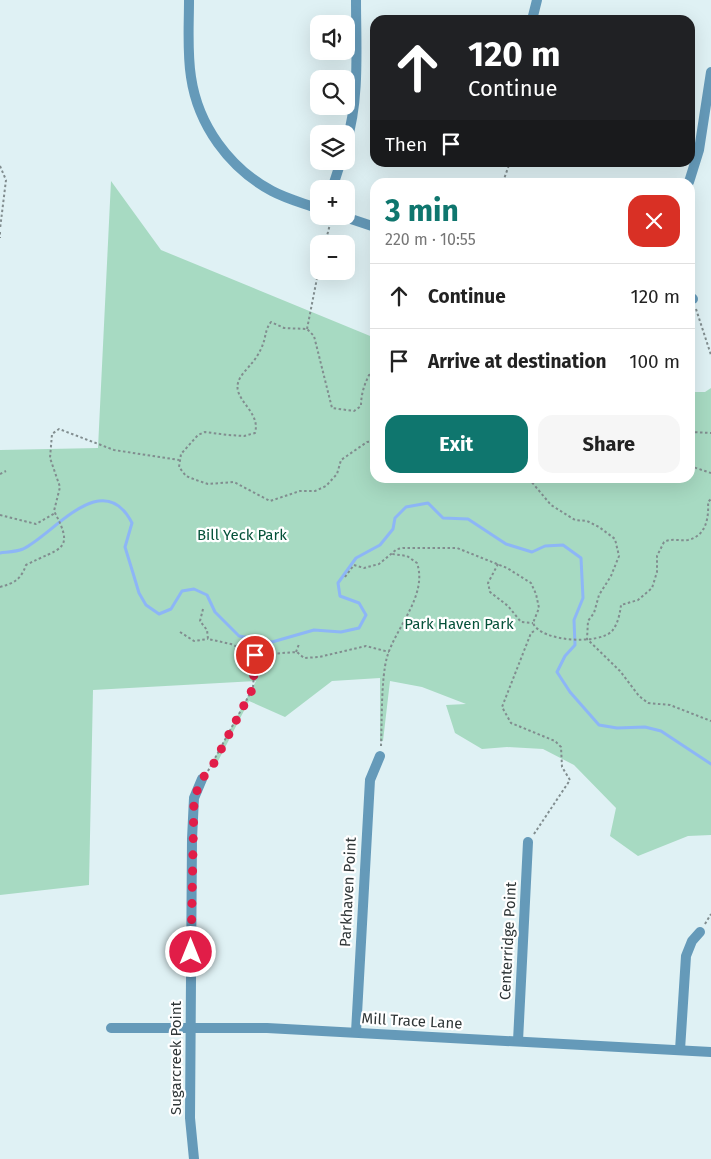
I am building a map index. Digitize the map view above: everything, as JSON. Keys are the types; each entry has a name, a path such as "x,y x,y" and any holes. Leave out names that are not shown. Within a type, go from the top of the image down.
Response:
{"street":[{"path":"189,0 191,78 200,111 217,143 231,160 257,182 287,198 310,206"},
{"path":"351,125 354,111 356,0"},
{"path":"533,15 537,0"},
{"path":"695,163 699,150 711,72"},
{"path":"355,220 370,225"},
{"name":"Parkhaven Point","path":"356,1032 370,780 380,756"},
{"name":"Sugarcreek Point","path":"194,1159 190,1118 192,811 194,798 202,779"},
{"name":"Centerridge Point","path":"518,1042 528,842"},
{"path":"680,1050 686,956 692,941 700,932"},
{"name":"Mill Trace Lane","path":"112,1028 267,1028 711,1052"}],"path":[{"path":"0,166 6,180 0,238"},
{"path":"307,329 317,280"},
{"path":"695,309 711,355"},
{"path":"370,376 361,398 361,406 354,412 332,408 314,336 307,329 284,328 271,322 266,329 263,345 251,365 242,373 238,390 251,410 256,428 255,433 244,436 205,432 192,441 181,454 179,460 180,471 208,484 234,482 270,501 300,491 315,491 326,486 337,474 341,460 367,442 370,442"},
{"path":"0,587 14,583 22,576 26,565 61,548 65,540 65,532 55,513 60,487 50,458 52,434 59,429 114,450 179,460"},
{"path":"695,432 711,433"},
{"path":"695,468 711,473"},
{"path":"0,474 6,471"},
{"path":"533,483 551,505 574,520 587,522 599,527 615,539 619,556 611,576 598,595 594,613 588,621 587,639 620,672 639,696 648,703 670,705 711,721"},
{"path":"345,577 354,565 364,568 379,564 397,549 457,548 498,564 531,583 536,594 538,608 533,624 536,630 543,634 567,640 587,639 612,632 619,616 621,605 638,600 646,595 654,583 657,572 656,556 664,542 689,540 704,529 708,517 708,502 711,499"},
{"path":"0,515 36,524 55,513"},
{"path":"380,756 386,659 420,586 417,563 407,556 392,554"},
{"path":"498,564 488,584 490,592 508,606 521,622 533,624"},
{"path":"203,609 200,621 207,630 208,639"},
{"path":"528,842 570,780 562,767 561,747 555,741 511,723 502,707 531,633 536,630"},
{"path":"180,632 194,641 208,639 231,644 255,655 296,652 304,658 319,657 366,646 389,652"},
{"path":"296,652 299,644"},
{"path":"202,779 213,765 253,688 255,655"}],"green space":[{"name":"Bill Yeck Park","path":"111,181 161,250 370,336 370,483 695,483 695,392 705,392 711,388 711,835 688,836 638,856 610,836 616,808 574,765 543,749 507,747 482,749 455,733 446,705 466,704 422,687 390,681 383,741 380,741 380,678 332,681 285,717 249,701 215,767 211,765 256,681 93,690 89,885 0,895 0,450 98,448"}],"waterway":[{"path":"0,553 23,549 78,509 93,502 107,501 120,507 132,523 125,547 139,593 146,605 159,614 171,609 182,591 194,589 207,595 215,612 239,636 272,642 314,630 341,632 359,628 366,615 359,603 340,596 338,583 356,558 380,545 393,529 395,518 406,507 428,503 443,518 468,519 506,544 532,552 545,546 563,545 581,558 583,598 574,620 575,645 565,656 557,672 570,692 599,725 617,728 645,727 661,731 711,764"}],"route":[{"path":"191,952 192,811 194,798 202,779 213,765 253,688 255,655"}],"park label":[{"name":"Park Haven Park","path":"459,624"}]}
